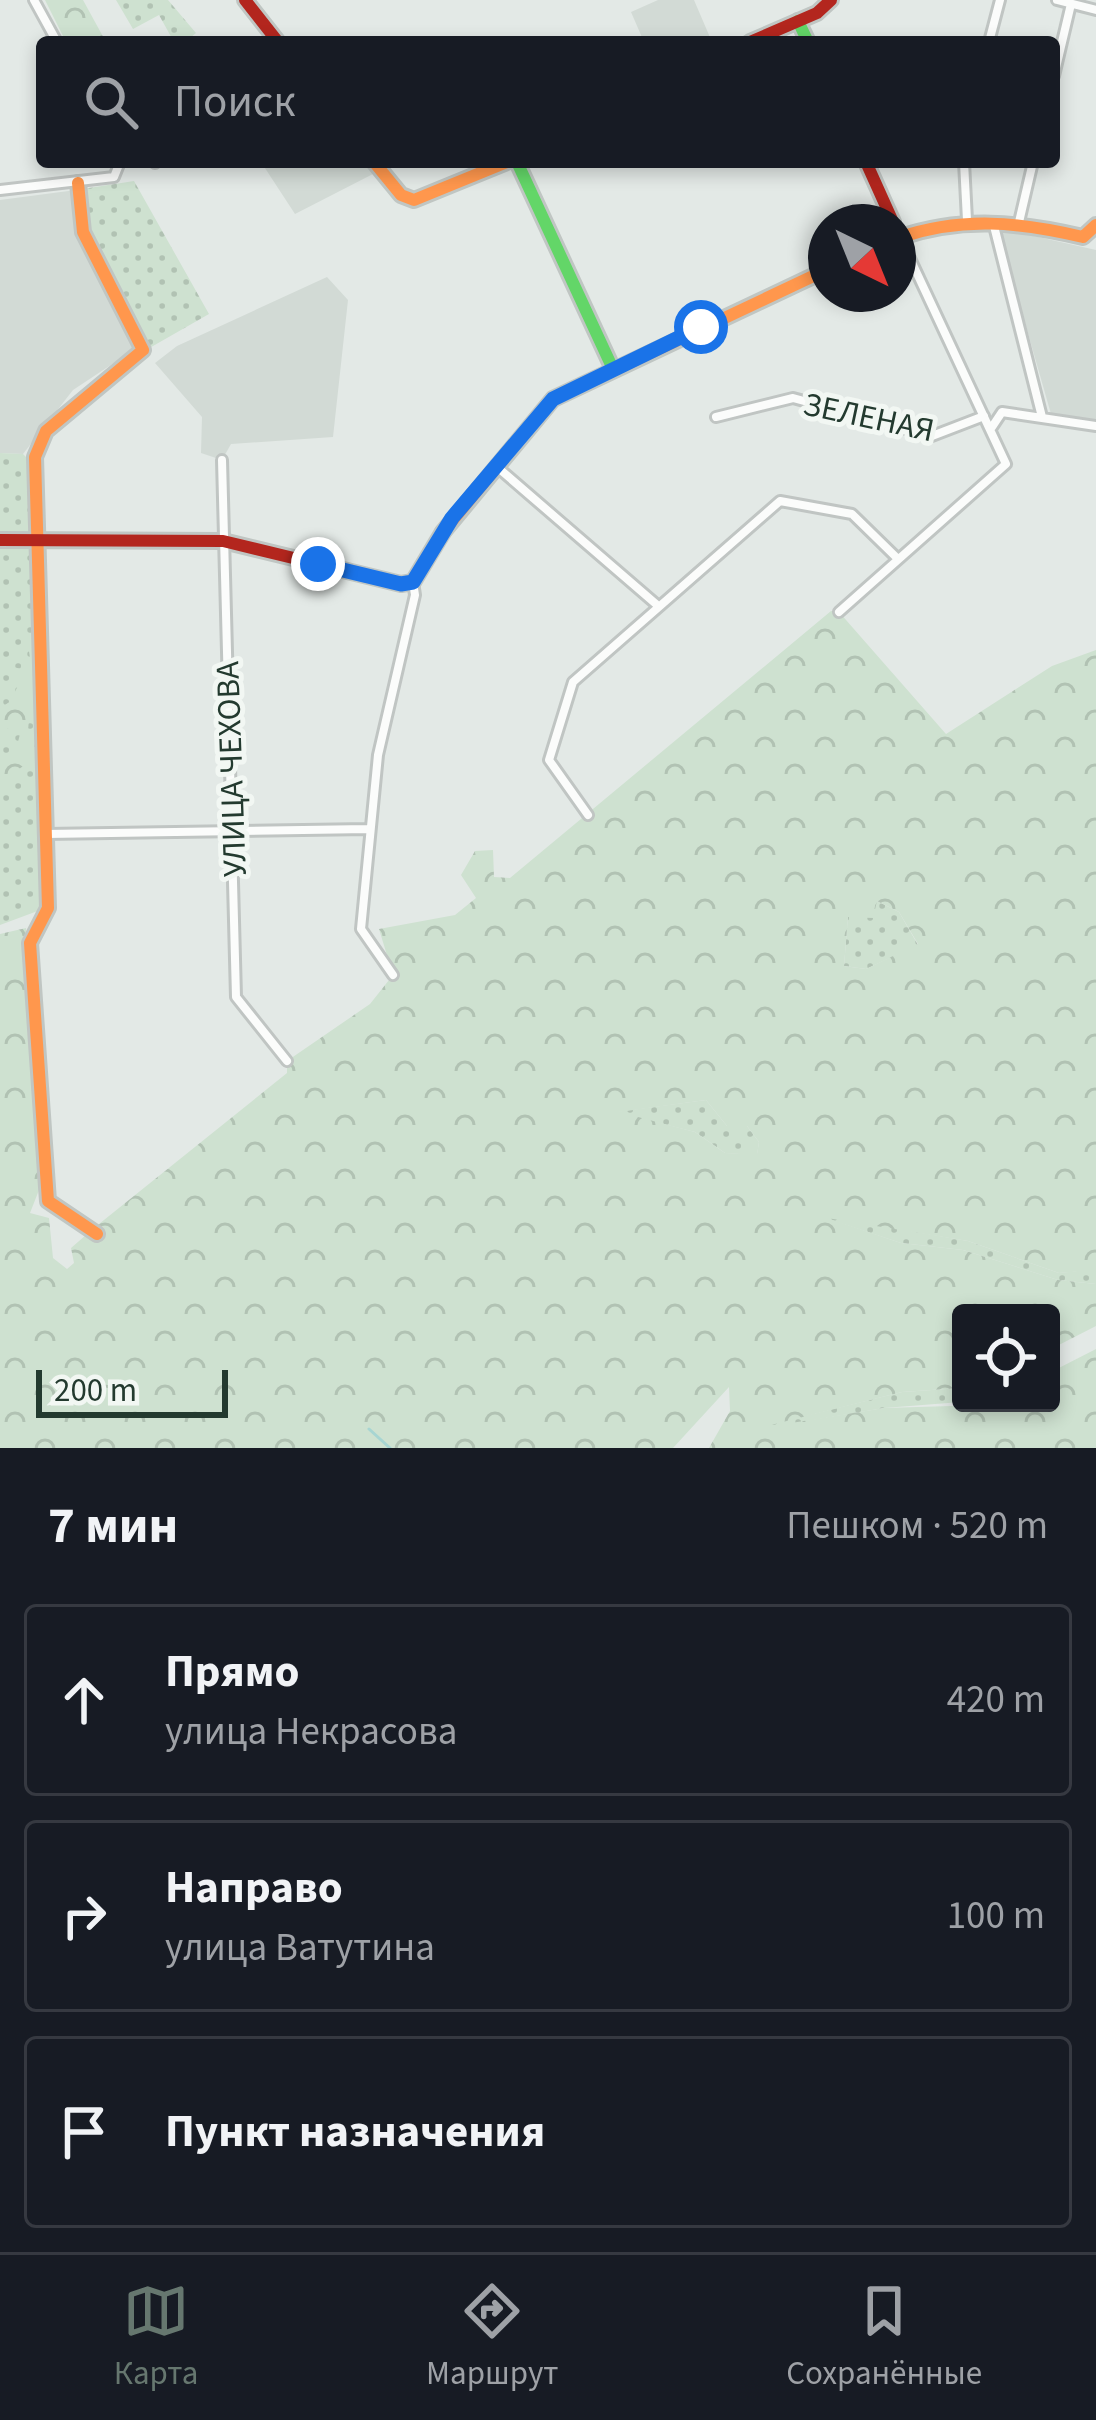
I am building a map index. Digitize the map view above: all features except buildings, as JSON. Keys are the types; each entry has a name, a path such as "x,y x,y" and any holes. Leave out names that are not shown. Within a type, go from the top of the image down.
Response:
{"street":[{"path":"34,0 53,36"},
{"path":"245,0 273,36"},
{"path":"991,36 1000,0"},
{"path":"1057,0 1096,10"},
{"path":"764,36 828,4"},
{"path":"1060,51 1071,4"},
{"path":"798,21 805,36"},
{"path":"0,190 78,184 119,174 120,168"},
{"path":"379,168 406,199 424,199 494,168"},
{"path":"520,168 613,369"},
{"path":"869,168 885,204"},
{"path":"964,168 967,220"},
{"path":"1019,222 1032,168"},
{"path":"78,184 83,232 143,350 46,431 35,457 39,470 48,908 35,925 30,944 48,1201 97,1234"},
{"path":"992,218 1042,417"},
{"path":"916,232 992,218 1089,238 1096,225"},
{"path":"839,612 1006,464 916,272"},
{"path":"393,975 362,929 378,755 415,595 413,582 452,518 553,399 808,278"},
{"name":"ЗЕЛЕНАЯ","path":"716,417 793,398 932,436 984,416"},
{"path":"992,429 1002,412 1096,426"},
{"name":"УЛИЦА ЧЕХОВА","path":"222,460 236,998 287,1061"},
{"path":"495,465 656,604"},
{"path":"588,815 549,760 573,682 656,604 780,501 852,514 898,559"},
{"path":"0,540 223,541 401,584 413,582"},
{"path":"44,834 368,829"}],"shaded area":[{"path":"658,0 694,0 709,36 641,36 631,12"},
{"path":"265,168 368,168 373,174 295,214"},
{"path":"76,190 141,345 73,390 23,454 0,453 0,200"},
{"path":"998,228 1096,250 1096,420 1051,414"},
{"path":"327,277 348,300 333,437 231,444 222,460 201,453 202,417 155,363 177,346"}],"green space":[{"path":"45,0 83,0 103,36 63,36"},
{"path":"116,0 168,0 196,33 171,36 159,15 133,29"},
{"path":"134,181 209,314 146,350 80,230 76,190"},
{"path":"0,453 23,454 34,465 31,535 0,534"},
{"path":"0,547 32,549 43,909 0,925"},
{"path":"35,606 39,706 30,707 28,731 35,734 35,757 10,776 11,788 0,784 0,772 14,758 21,730 14,726 0,732 0,708 11,701 19,683 9,666 26,670 30,662 22,635 32,635"},
{"path":"831,611 839,612 946,734 1052,666 1096,650 1096,1270 1059,1273 968,1241 827,1218 901,1243 963,1250 1058,1280 1096,1284 1096,1326 1060,1344 1060,1304 952,1304 952,1389 902,1392 755,1429 884,1408 1060,1412 1060,1367 1096,1349 1096,1448 709,1448 730,1411 729,1387 673,1448 0,1448 0,934 26,928 39,1190 30,1213 49,1218 53,1258 67,1269 74,1263 71,1248 287,1073 287,1061 370,1004 393,975 379,929 455,915 476,898 461,875 475,851 493,850 494,877 510,878","holes":["877,901 899,912 918,944 866,969 844,966 848,917 873,918","706,1100 727,1126 747,1126 759,1142 757,1154 725,1153 695,1132 619,1112"]},
{"path":"877,901 899,912 918,945 866,969 844,966 848,916"},
{"path":"706,1100 727,1126 747,1126 759,1142 757,1155 725,1153 695,1132 615,1112"},
{"path":"813,1214 968,1241 1059,1273 1096,1269 1096,1284 1058,1280 963,1250 901,1243"},
{"path":"952,1389 952,1403 884,1408 732,1434 902,1392"}],"waterway":[{"path":"369,1429 390,1448"}],"traffic: fast":[{"path":"798,21 805,36"},
{"path":"520,168 613,369"}],"traffic: slow":[{"path":"379,168 401,195 414,200 492,168"},
{"path":"78,183 83,232 143,350 46,431 35,457 48,908 30,943 48,1201 97,1234"},
{"path":"916,233 990,224 1083,237 1096,225"},
{"path":"443,532 553,399 808,279"}],"traffic: jam":[{"path":"245,0 273,36"},
{"path":"764,36 817,13 831,0"},
{"path":"869,168 885,204"},
{"path":"0,540 223,541 401,584 413,582 443,532"}],"route":[{"path":"318,564 401,584 413,582 452,518 553,399 701,327"}]}
